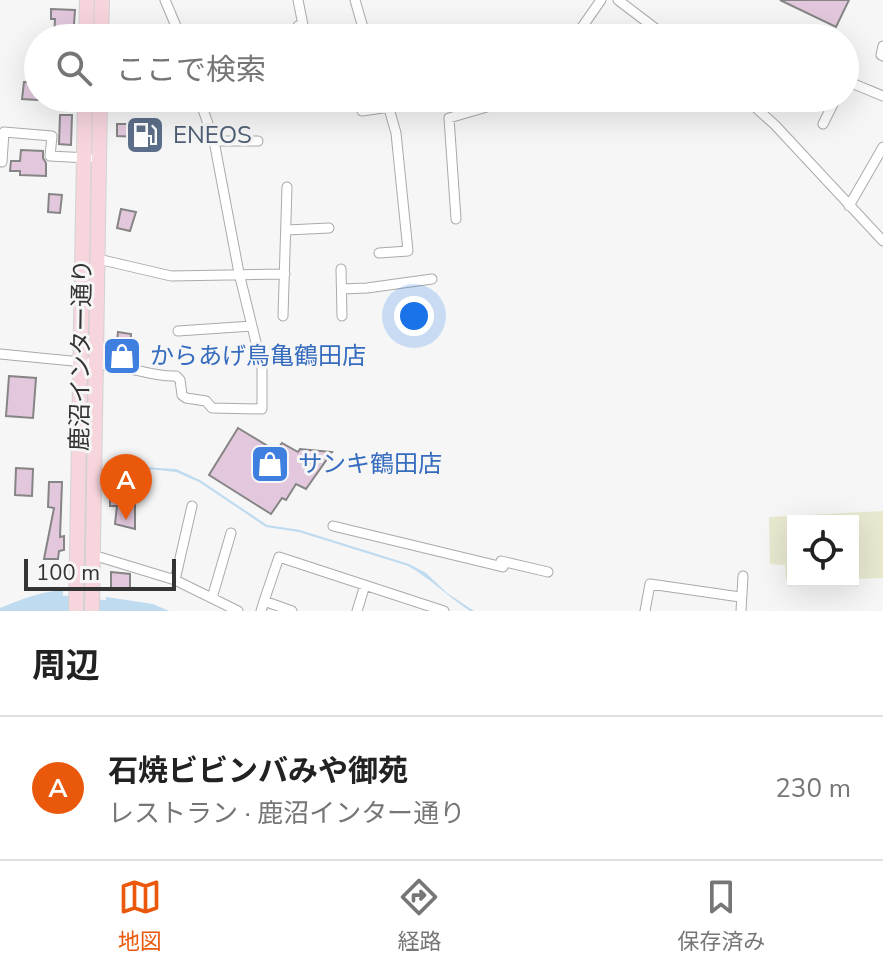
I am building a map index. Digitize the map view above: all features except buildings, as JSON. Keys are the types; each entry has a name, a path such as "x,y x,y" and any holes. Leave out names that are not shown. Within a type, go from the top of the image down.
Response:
{"main road":[{"path":"86,24 87,0"},
{"path":"101,24 102,0"},
{"name":"鹿沼インター通り","path":"86,112 98,259 88,363 92,611"},
{"name":"鹿沼インター通り","path":"76,611 88,363 91,158 98,112"}],"street":[{"path":"165,0 176,24"},
{"path":"298,0 303,24"},
{"path":"355,0 362,24"},
{"path":"584,24 601,0"},
{"path":"618,0 650,24"},
{"path":"883,46 883,56"},
{"path":"859,86 883,96"},
{"path":"0,354 144,370 155,377 176,376 180,380 182,395 206,401 212,408 262,409 262,367 239,273 214,141 204,112"},
{"path":"379,253 408,251 396,133 390,112"},
{"path":"456,219 449,118 470,112"},
{"path":"761,112 883,241"},
{"path":"823,124 829,112"},
{"path":"1,164 4,132 52,136 50,156 91,158"},
{"path":"214,141 258,141"},
{"path":"849,206 883,147"},
{"path":"283,316 287,187"},
{"path":"287,230 329,228"},
{"path":"98,259 171,276 285,274"},
{"path":"341,269 342,316"},
{"path":"342,289 432,279"},
{"path":"178,331 252,326"},
{"path":"175,580 192,506"},
{"path":"333,526 548,572"},
{"path":"212,598 231,533"},
{"path":"93,555 175,580 238,611"},
{"path":"292,611 262,606 279,557 444,611"},
{"path":"741,611 743,576"},
{"path":"645,611 650,584 740,597"},
{"path":"357,611 365,585"}],"green space":[{"path":"883,511 883,578 859,579 859,515 807,515"},
{"path":"787,516 787,580 785,565 770,564 769,517"}],"water":[{"path":"123,466 176,469 200,480 267,525 300,530 409,564 426,573 447,593 474,611 462,606 408,566 299,532 266,527 199,482 176,472"},
{"path":"63,590 62,607 39,611 0,611 0,608 31,596"},
{"path":"106,597 153,604 169,611 105,611"}],"waterway":[{"path":"29,611 58,604 121,611"}],"place":[{"name":"ENEOS","path":"145,135"},
{"name":"からあげ鳥亀鶴田店","path":"122,356"},
{"name":"サンキ鶴田店","path":"270,464"},
{"name":"石焼ビビンバみや御苑","path":"126,520"}]}
